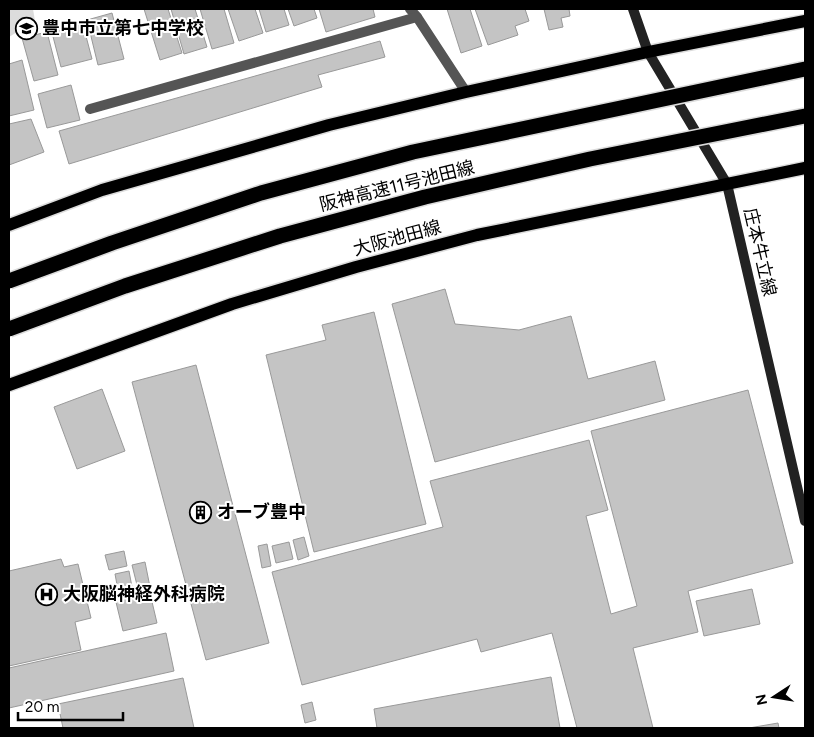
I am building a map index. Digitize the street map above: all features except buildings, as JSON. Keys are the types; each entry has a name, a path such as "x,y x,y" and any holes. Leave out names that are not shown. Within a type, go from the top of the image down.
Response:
{"highway":[{"name":"阪神高速11号池田線","path":"9,281 112,243 261,193 413,152 805,69"},
{"name":"阪神高速11号池田線","path":"9,329 125,286 280,236 425,196 590,159 805,116"}],"main road":[{"name":"庄本牛立線","path":"633,9 648,52 727,184 805,521"},
{"path":"9,225 102,190 329,125 466,92 648,52 805,21"},
{"name":"大阪池田線","path":"9,385 232,304 356,266 477,235 805,168"}],"street":[{"path":"410,9 466,92"},
{"path":"90,109 417,18"}],"shaded area":[{"path":"9,9 33,9 35,21 9,37"}],"place":[{"name":"豊中市立第七中学校","path":"26,28"},
{"name":"オーブ豊中","path":"201,512"},
{"name":"大阪脳神経外科病院","path":"47,594"}]}
